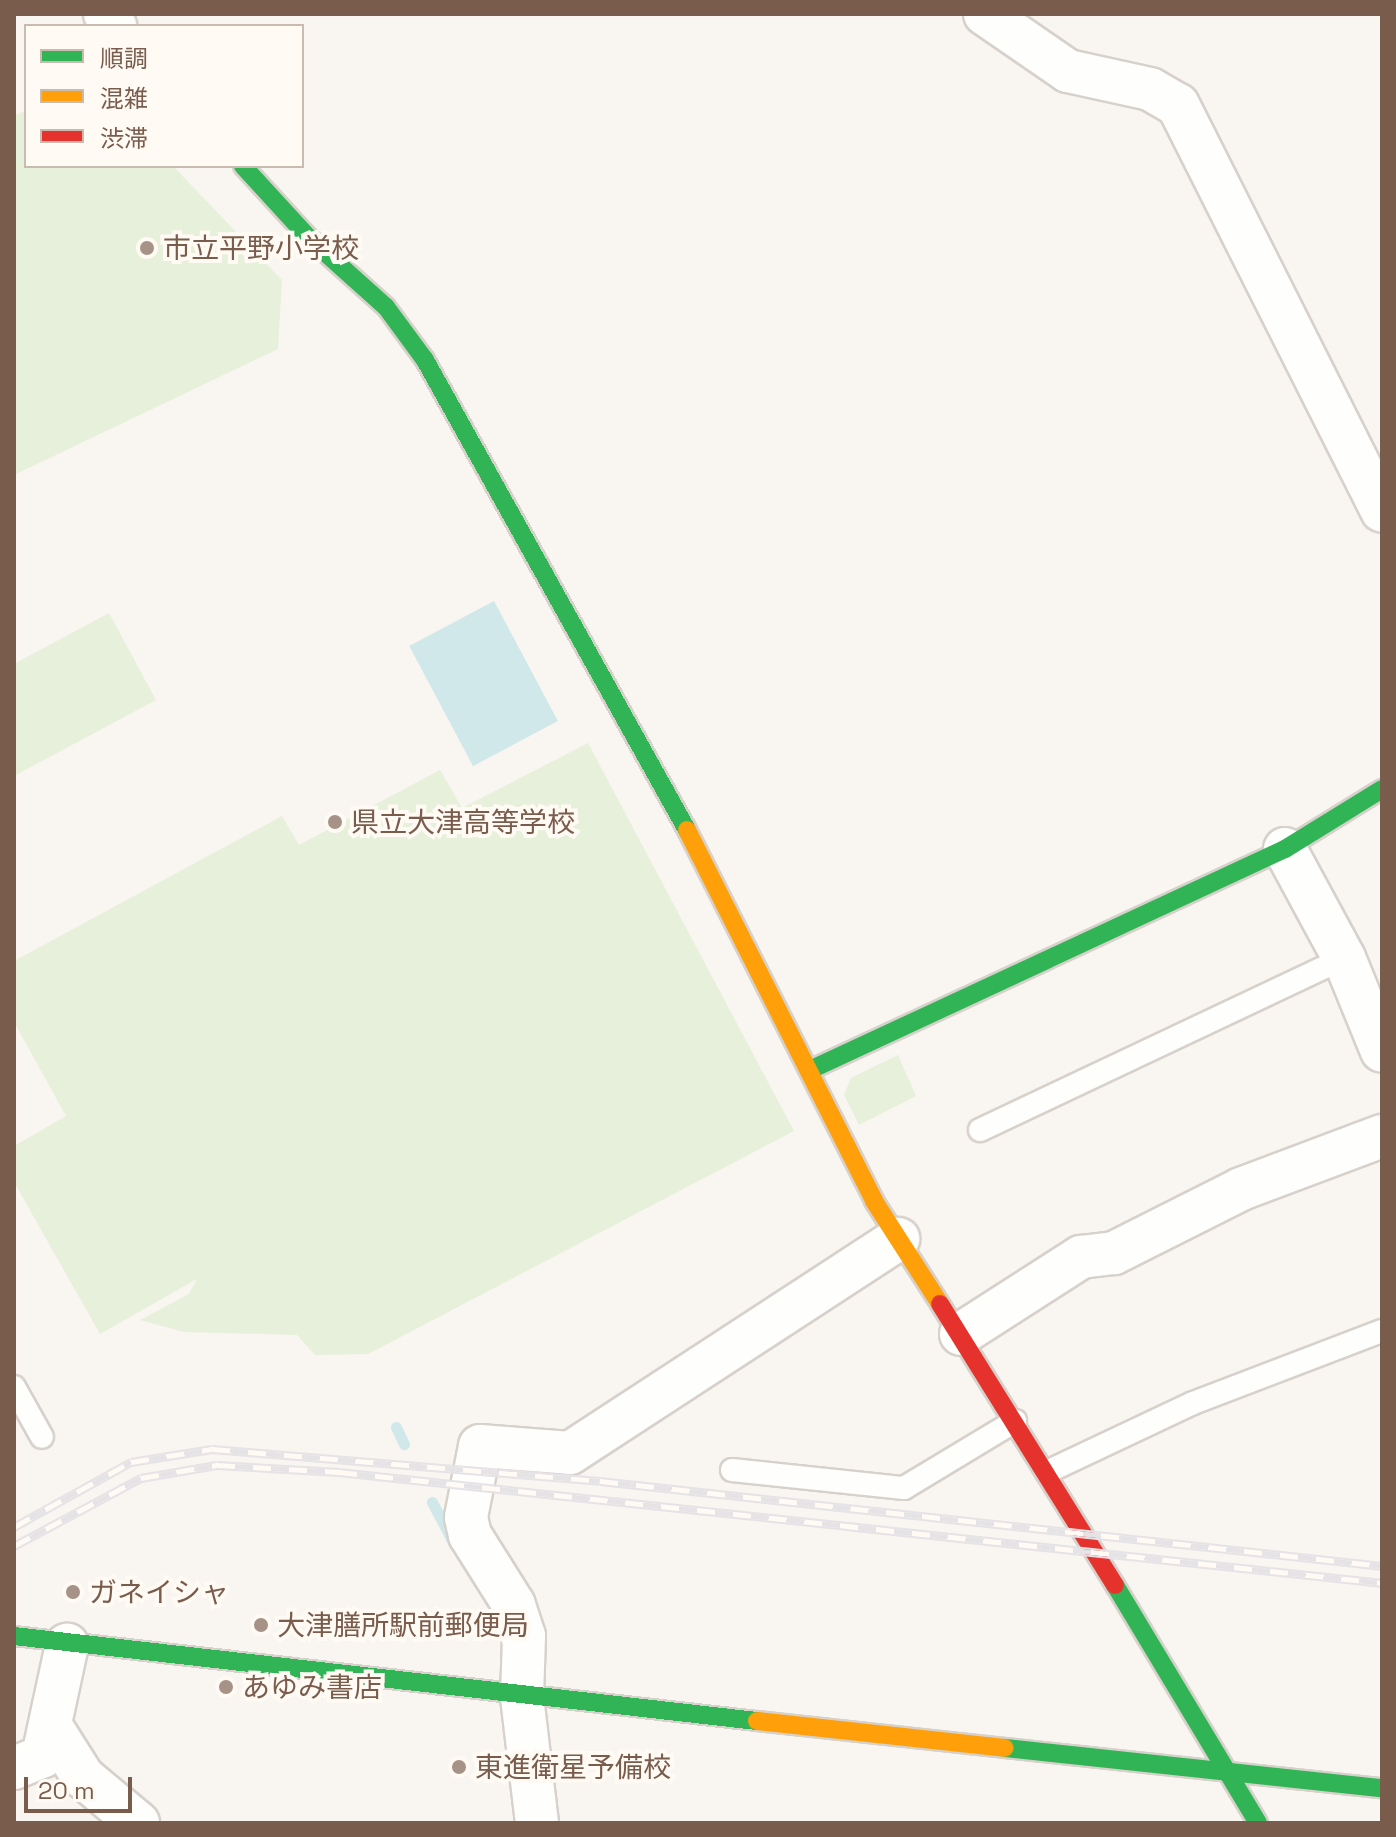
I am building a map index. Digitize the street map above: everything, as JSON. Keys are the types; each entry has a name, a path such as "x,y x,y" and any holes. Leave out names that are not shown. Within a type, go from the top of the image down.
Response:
{"street":[{"path":"985,14 1068,71 1150,89 1178,105 1382,511"},
{"path":"245,168 309,238 386,307 425,360 656,768 898,1239 1047,1472 1231,1772 1258,1823"},
{"path":"810,1070 1285,849 1382,789"},
{"path":"1285,849 1344,958 1382,1051"},
{"path":"961,1334 1081,1257 1114,1253 1241,1189 1382,1136"},
{"path":"537,1823 522,1697 524,1636 514,1605 470,1535 466,1517 480,1446 570,1453 898,1239"},
{"path":"14,1636 67,1645 522,1697 1382,1788"},
{"path":"14,1768 43,1756 52,1728 67,1645"},
{"path":"52,1728 83,1777 138,1823"},
{"path":"14,1768 65,1780 83,1777"}],"lane":[{"path":"980,1130 1344,958"},
{"path":"1047,1472 1193,1403 1382,1331"},
{"path":"14,1387 42,1437"},
{"path":"732,1470 904,1488 1015,1421"}],"green space":[{"name":"市立平野小学校","path":"24,112 24,168 175,168 282,280 278,349 14,475 14,115"},
{"path":"109,613 156,700 14,776 14,664"},
{"path":"588,743 794,1131 368,1354 315,1355 297,1335 184,1332 140,1320 189,1294 197,1279 100,1334 14,1182 14,1146 66,1116 14,1022 14,961 282,816 299,845 440,770 462,808"},
{"path":"898,1055 916,1096 859,1125 844,1095 851,1078"}],"water":[{"path":"494,601 558,721 473,766 409,646"}],"waterway":[{"path":"396,1427 404,1444"},
{"path":"432,1502 453,1542"}],"railway":[{"path":"14,1527 131,1462 212,1449 600,1481 1382,1566"},
{"path":"14,1546 141,1478 217,1465 339,1472 1382,1583"}],"traffic: fast":[{"path":"245,168 309,238 386,307 425,360 687,830"},
{"path":"810,1070 1285,849 1382,789"},
{"path":"1115,1585 1258,1823"},
{"path":"14,1636 757,1721"},
{"path":"1005,1748 1382,1788"}],"traffic: slow":[{"path":"687,830 874,1201 940,1304"},
{"path":"757,1721 1005,1748"}],"traffic: jam":[{"path":"940,1304 1115,1585"}],"place":[{"name":"市立平野小学校","path":"147,248"},
{"name":"県立大津高等学校","path":"335,822"},
{"name":"ガネイシャ","path":"73,1592"},
{"name":"大津膳所駅前郵便局","path":"261,1625"},
{"name":"あゆみ書店","path":"226,1687"},
{"name":"東進衛星予備校","path":"459,1767"}]}
